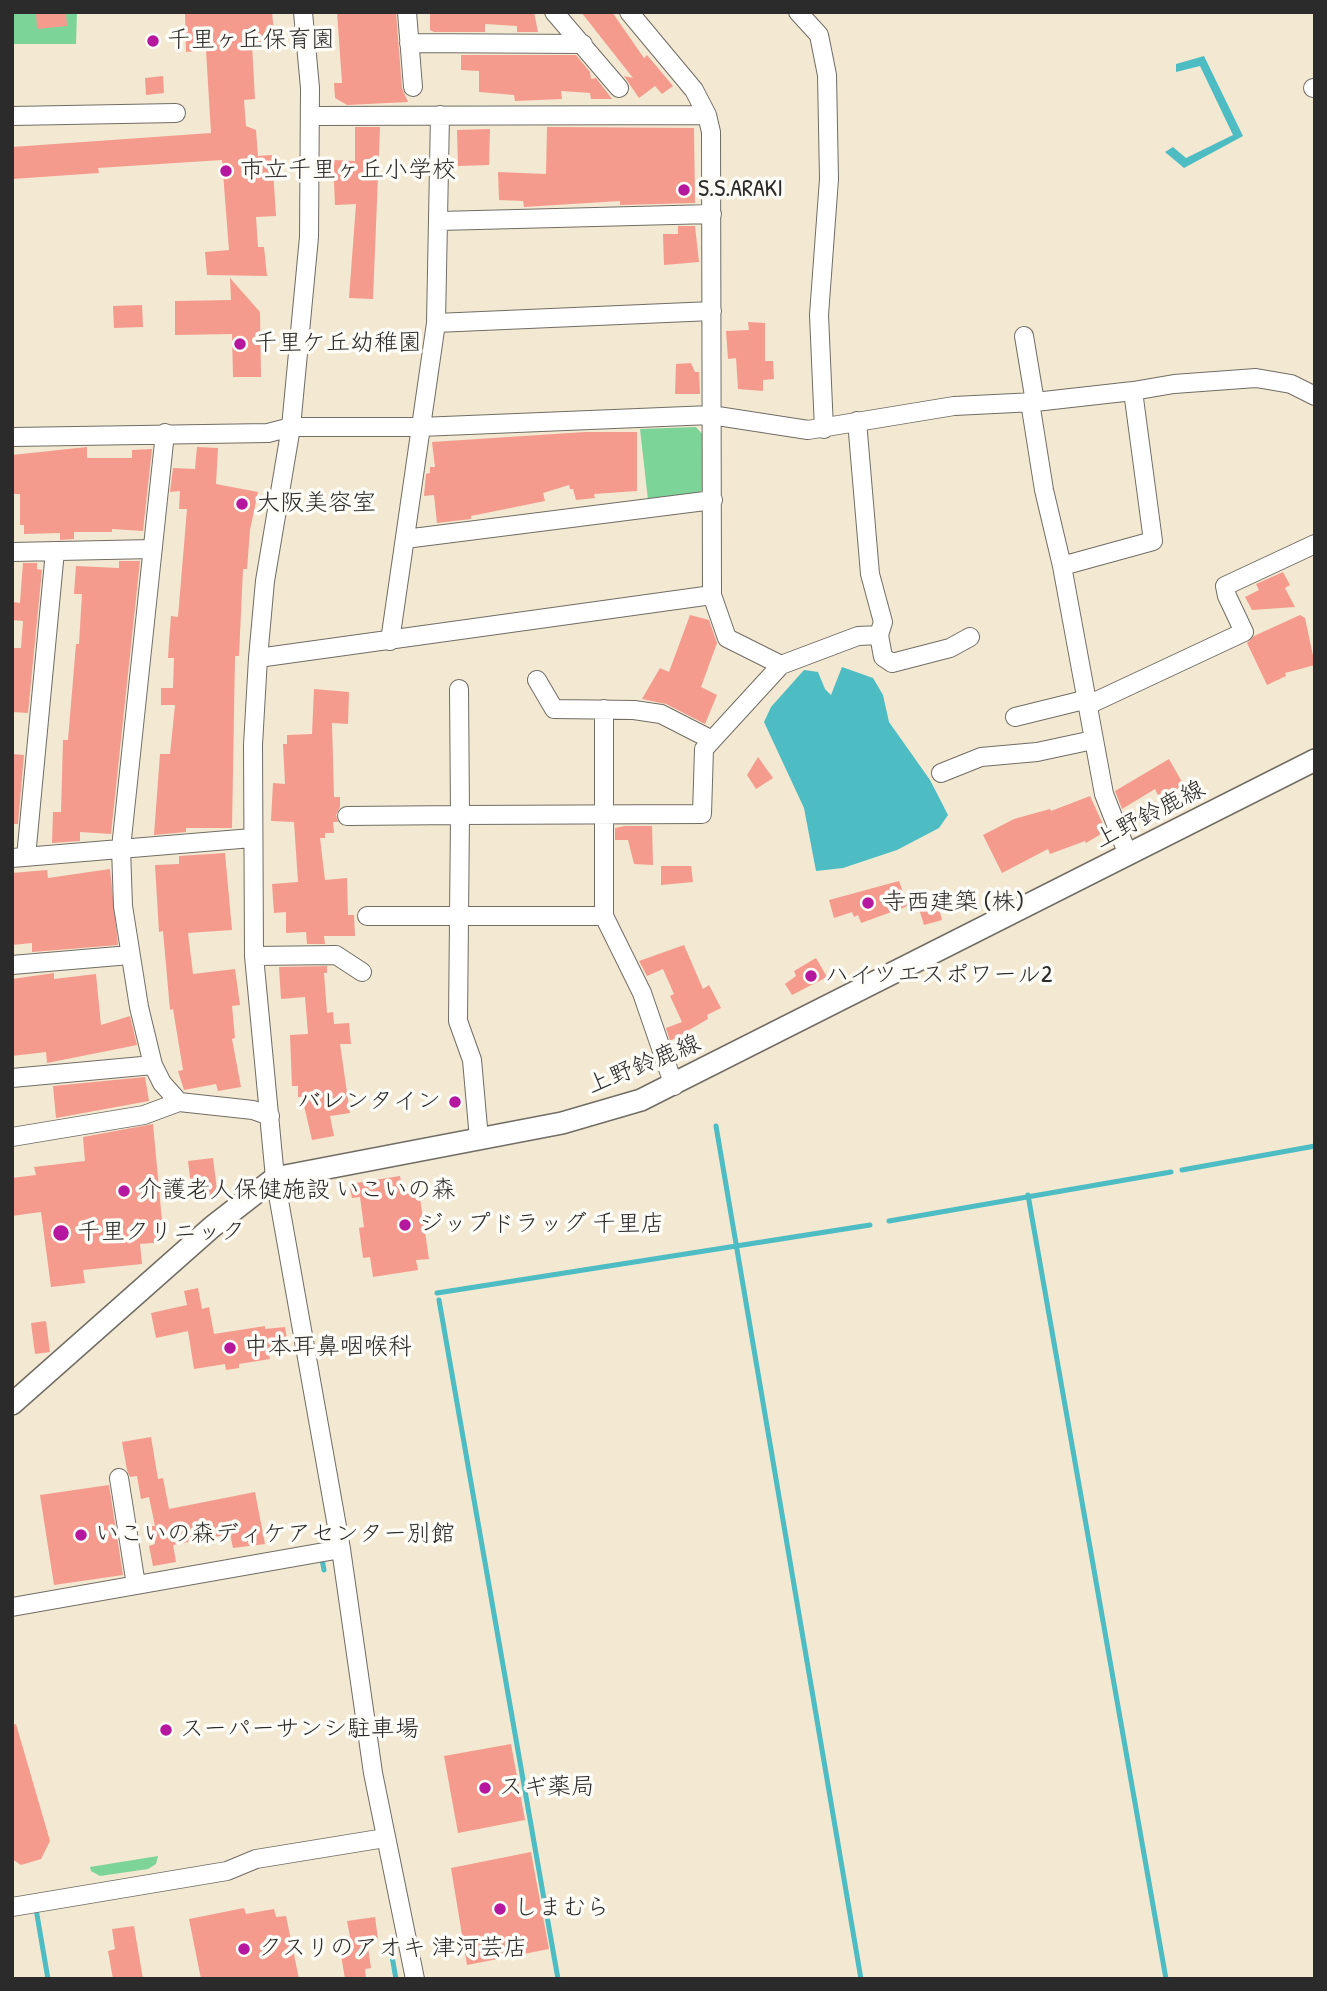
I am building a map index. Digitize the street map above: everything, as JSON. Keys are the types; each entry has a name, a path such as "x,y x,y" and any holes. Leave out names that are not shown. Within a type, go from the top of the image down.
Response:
{"main road":[{"name":"上野鈴鹿線","path":"12,1404 212,1227 275,1178 562,1123 611,1110 674,1086 1315,760"}],"street":[{"path":"303,12 310,116 309,237 291,427 265,581 258,658 252,838 254,956 275,1178 329,1552 362,1702 385,1838 415,1979"},
{"path":"407,12 413,87"},
{"path":"554,12 619,88"},
{"path":"629,12 680,71 706,114 711,132 712,595 727,638 781,664"},
{"path":"798,12 819,35 827,75 829,178 819,315 824,429"},
{"path":"409,43 583,44"},
{"path":"12,116 176,113"},
{"path":"310,116 706,114"},
{"path":"390,642 436,323 440,115"},
{"path":"439,221 712,214"},
{"path":"436,323 712,311"},
{"path":"1024,336 1044,490 1062,566 1093,740 1104,794 1128,855"},
{"path":"12,437 268,433 291,427 420,427 711,415 808,430 954,406 1032,402 1174,384 1256,378 1291,384 1315,396"},
{"path":"1062,566 1153,541 1133,391"},
{"path":"857,421 870,574 883,622 879,635 883,657 892,663 950,648 971,637"},
{"path":"165,433 121,848 130,954 153,1065 162,1083 179,1102"},
{"path":"405,539 713,500"},
{"path":"1015,718 1086,702 1244,632 1225,586 1315,544"},
{"path":"12,552 153,549"},
{"path":"55,551 19,857 252,838"},
{"path":"258,658 390,642 712,595"},
{"path":"346,816 702,814 704,749 710,739 724,729 781,664 858,636 879,635"},
{"path":"537,680 554,709 604,709 661,714 710,739"},
{"path":"459,689 458,1021 472,1060 479,1139"},
{"path":"604,709 604,916 645,1002 674,1086"},
{"path":"941,773 981,757 1037,752 1093,740"},
{"path":"367,916 604,916"},
{"path":"12,965 130,954"},
{"path":"254,956 336,955 362,972"},
{"path":"12,1078 153,1065"},
{"path":"12,1137 144,1115 179,1102 253,1110 270,1116"},
{"path":"118,1478 136,1585"},
{"path":"12,1607 329,1552"},
{"path":"12,1907 227,1871 256,1859 385,1838"}],"green space":[{"path":"12,12 77,12 76,44 12,44"},
{"path":"696,427 704,436 705,488 696,495 648,500 640,429"},
{"path":"158,1856 156,1864 148,1869 100,1876 91,1871 90,1867"}],"water":[{"path":"1204,56 1243,136 1184,168 1165,152 1173,147 1186,158 1233,135 1200,66 1176,72 1176,64"},
{"path":"842,667 873,678 883,695 889,722 930,780 948,815 939,828 897,850 843,868 816,871 804,808 764,722 771,707 804,670 818,672 825,689 831,695"}],"building":[{"path":"36,12 66,12 67,26 37,29"},
{"path":"185,12 272,12 275,43 252,45 255,99 244,100 246,126 256,130 258,156 272,155 276,216 256,217 258,247 264,247 267,276 207,275 205,252 229,250 222,160 98,168 99,173 12,179 12,147 211,133 206,50 186,52"},
{"path":"337,12 396,12 402,88 408,102 347,105 335,98 334,83 342,83"},
{"path":"430,12 534,12 538,32 517,32 517,26 485,24 485,32 434,32 430,30"},
{"path":"581,12 612,12 644,58 647,55 673,86 662,94 655,86 639,98 624,76 633,78"},
{"path":"461,55 576,55 590,72 591,79 596,78 612,99 591,99 590,93 561,91 562,99 515,101 514,95 479,92 479,71 461,70"},
{"path":"163,76 164,93 146,95 145,78"},
{"path":"355,127 380,127 373,299 349,298 356,204 335,205 333,160 355,161"},
{"path":"547,127 694,128 695,203 620,205 620,201 524,207 523,201 499,200 498,172 546,174"},
{"path":"490,129 489,165 458,166 457,130"},
{"path":"678,226 695,226 699,262 664,265 663,234 678,234"},
{"path":"230,278 260,312 261,377 233,377 232,334 175,335 175,301 231,300"},
{"path":"142,305 143,327 114,328 113,306"},
{"path":"748,322 765,323 765,361 773,361 774,379 763,380 763,391 738,389 736,358 728,359 726,331 749,330"},
{"path":"691,363 695,372 699,372 700,394 675,394 676,364"},
{"path":"585,432 637,432 637,491 594,494 595,498 576,500 569,485 543,493 545,501 471,516 471,519 437,523 434,495 424,496 426,474 430,473 430,467 435,467 432,442"},
{"path":"87,447 87,458 132,458 132,450 152,449 143,531 112,529 112,532 74,532 74,539 60,540 60,533 24,534 24,525 20,525 20,494 12,494 12,455"},
{"path":"197,447 218,448 216,484 258,492 250,530 247,569 243,569 239,656 235,656 232,828 186,828 186,832 154,835 160,754 170,754 175,705 161,705 161,688 173,688 174,658 168,658 171,616 178,617 187,509 179,509 180,491 170,492 173,468 195,469"},
{"path":"119,561 140,561 111,834 80,832 80,841 52,843 53,812 61,812 63,740 68,740 76,644 79,644 82,594 74,594 76,566 119,568"},
{"path":"23,563 37,563 37,569 42,570 28,713 12,712 14,648 21,648 23,621 12,620 12,609 13,602 20,603"},
{"path":"1283,572 1290,585 1285,588 1295,607 1252,610 1245,597 1259,590 1256,584"},
{"path":"690,615 709,620 717,643 701,687 717,695 705,724 666,704 642,699 660,668 669,672"},
{"path":"1300,615 1305,618 1315,665 1285,673 1286,676 1267,685 1247,643 1254,636"},
{"path":"314,689 349,692 348,724 332,723 334,797 340,797 340,807 336,815 338,822 333,822 334,833 325,833 325,838 320,838 325,880 347,878 348,915 354,915 355,936 324,936 325,944 307,944 306,932 286,933 286,912 274,913 272,884 298,882 294,822 271,821 273,783 285,784 283,744 287,744 287,735 312,734"},
{"path":"12,754 24,755 18,824 12,824"},
{"path":"758,757 773,778 756,789 747,775"},
{"path":"1169,759 1190,796 1170,806 1163,792 1158,795 1155,789 1122,809 1115,791"},
{"path":"1090,796 1106,831 1086,843 1085,841 1050,854 1048,849 1002,873 983,835 1014,819 1050,809 1051,811"},
{"path":"652,826 653,865 634,864 628,840 615,840 615,828"},
{"path":"225,853 232,930 188,933 193,974 235,969 240,1005 232,1006 235,1038 232,1039 241,1087 218,1091 216,1084 184,1090 178,1071 183,1070 173,1009 170,1010 163,931 159,932 155,865 179,864 179,856"},
{"path":"661,866 691,866 693,882 661,885"},
{"path":"110,869 118,945 32,952 32,943 12,945 12,873 47,870 48,878"},
{"name":"寺西建築 (株)","path":"899,881 908,906 861,923 858,915 854,917 852,912 834,918 829,900"},
{"path":"938,905 942,920 924,925 919,909"},
{"path":"684,945 703,989 709,985 721,1008 707,1015 708,1019 670,1041 666,1028 682,1022 670,996 674,994 663,969 647,976 639,961"},
{"name":"ハイツエスポワール2","path":"816,958 827,977 792,995 785,984 796,976 794,971"},
{"path":"327,966 327,973 324,973 327,1013 333,1012 334,1024 349,1023 351,1044 340,1044 350,1113 330,1116 334,1136 312,1140 302,1097 298,1097 298,1086 292,1086 290,1035 308,1034 305,997 281,999 279,967"},
{"path":"54,973 54,979 96,974 101,1025 130,1016 137,1045 47,1063 46,1052 12,1056 12,979"},
{"path":"145,1077 149,1101 56,1118 53,1086"},
{"path":"153,1124 164,1242 140,1244 142,1264 83,1270 85,1283 51,1287 41,1212 12,1216 12,1178 36,1175 34,1167 85,1161 83,1137"},
{"path":"213,1158 218,1198 193,1201 188,1161"},
{"path":"400,1176 402,1187 418,1185 429,1259 416,1260 418,1270 373,1277 370,1257 363,1258 359,1228 364,1227 360,1197 352,1198 349,1184"},
{"path":"198,1288 202,1309 209,1307 214,1334 265,1326 265,1329 285,1327 289,1351 269,1354 270,1359 239,1364 239,1368 226,1370 225,1364 194,1369 188,1331 156,1338 151,1313 187,1305 184,1291"},
{"path":"46,1321 50,1352 35,1354 31,1323"},
{"path":"151,1437 158,1479 163,1478 169,1509 255,1492 265,1544 233,1548 230,1534 173,1545 176,1562 153,1566 149,1546 155,1544 151,1526 155,1526 149,1497 141,1499 137,1476 130,1477 122,1442"},
{"name":"いこいの森ディケアセンター別館","path":"109,1485 123,1575 54,1585 40,1495"},
{"path":"16,1724 50,1841 41,1859 21,1865 12,1859 12,1725"},
{"name":"スギ薬局","path":"511,1744 525,1820 458,1833 444,1756"},
{"name":"しまむら","path":"531,1852 549,1949 467,1965 451,1868"},
{"name":"クスリのアオキ 津河芸店","path":"244,1908 246,1914 274,1909 276,1917 286,1916 299,1979 201,1979 189,1919"},
{"path":"375,1917 378,1939 367,1941 371,1968 365,1969 366,1979 345,1979 340,1949 352,1947 347,1921"},
{"path":"134,1926 143,1979 113,1979 108,1951 115,1949 112,1929"}],"waterway":[{"path":"716,1126 861,1979"},
{"path":"1182,1170 1315,1146"},
{"path":"889,1221 1171,1172"},
{"path":"1028,1195 1166,1979"},
{"path":"437,1293 870,1225"},
{"path":"439,1300 558,1979"},
{"path":"322,1559 324,1570"},
{"path":"36,1909 48,1979"},
{"path":"390,1945 396,1979"}],"place":[{"name":"千里ヶ丘保育園","path":"153,41"},
{"name":"市立千里ヶ丘小学校","path":"226,171"},
{"name":"S.S.ARAKI","path":"684,190"},
{"name":"千里ケ丘幼稚園","path":"240,344"},
{"name":"大阪美容室","path":"242,504"},
{"name":"寺西建築 (株)","path":"868,903"},
{"name":"ハイツエスポワール2","path":"811,976"},
{"name":"バレンタイン","path":"455,1102"},
{"name":"介護老人保健施設 いこいの森","path":"124,1191"},
{"name":"ジップドラッグ 千里店","path":"405,1225"},
{"name":"千里クリニック","path":"61,1233"},
{"name":"中本耳鼻咽喉科","path":"230,1348"},
{"name":"いこいの森ディケアセンター別館","path":"81,1535"},
{"name":"スーパーサンシ駐車場","path":"166,1730"},
{"name":"スギ薬局","path":"485,1788"},
{"name":"しまむら","path":"500,1909"},
{"name":"クスリのアオキ 津河芸店","path":"244,1949"}]}
